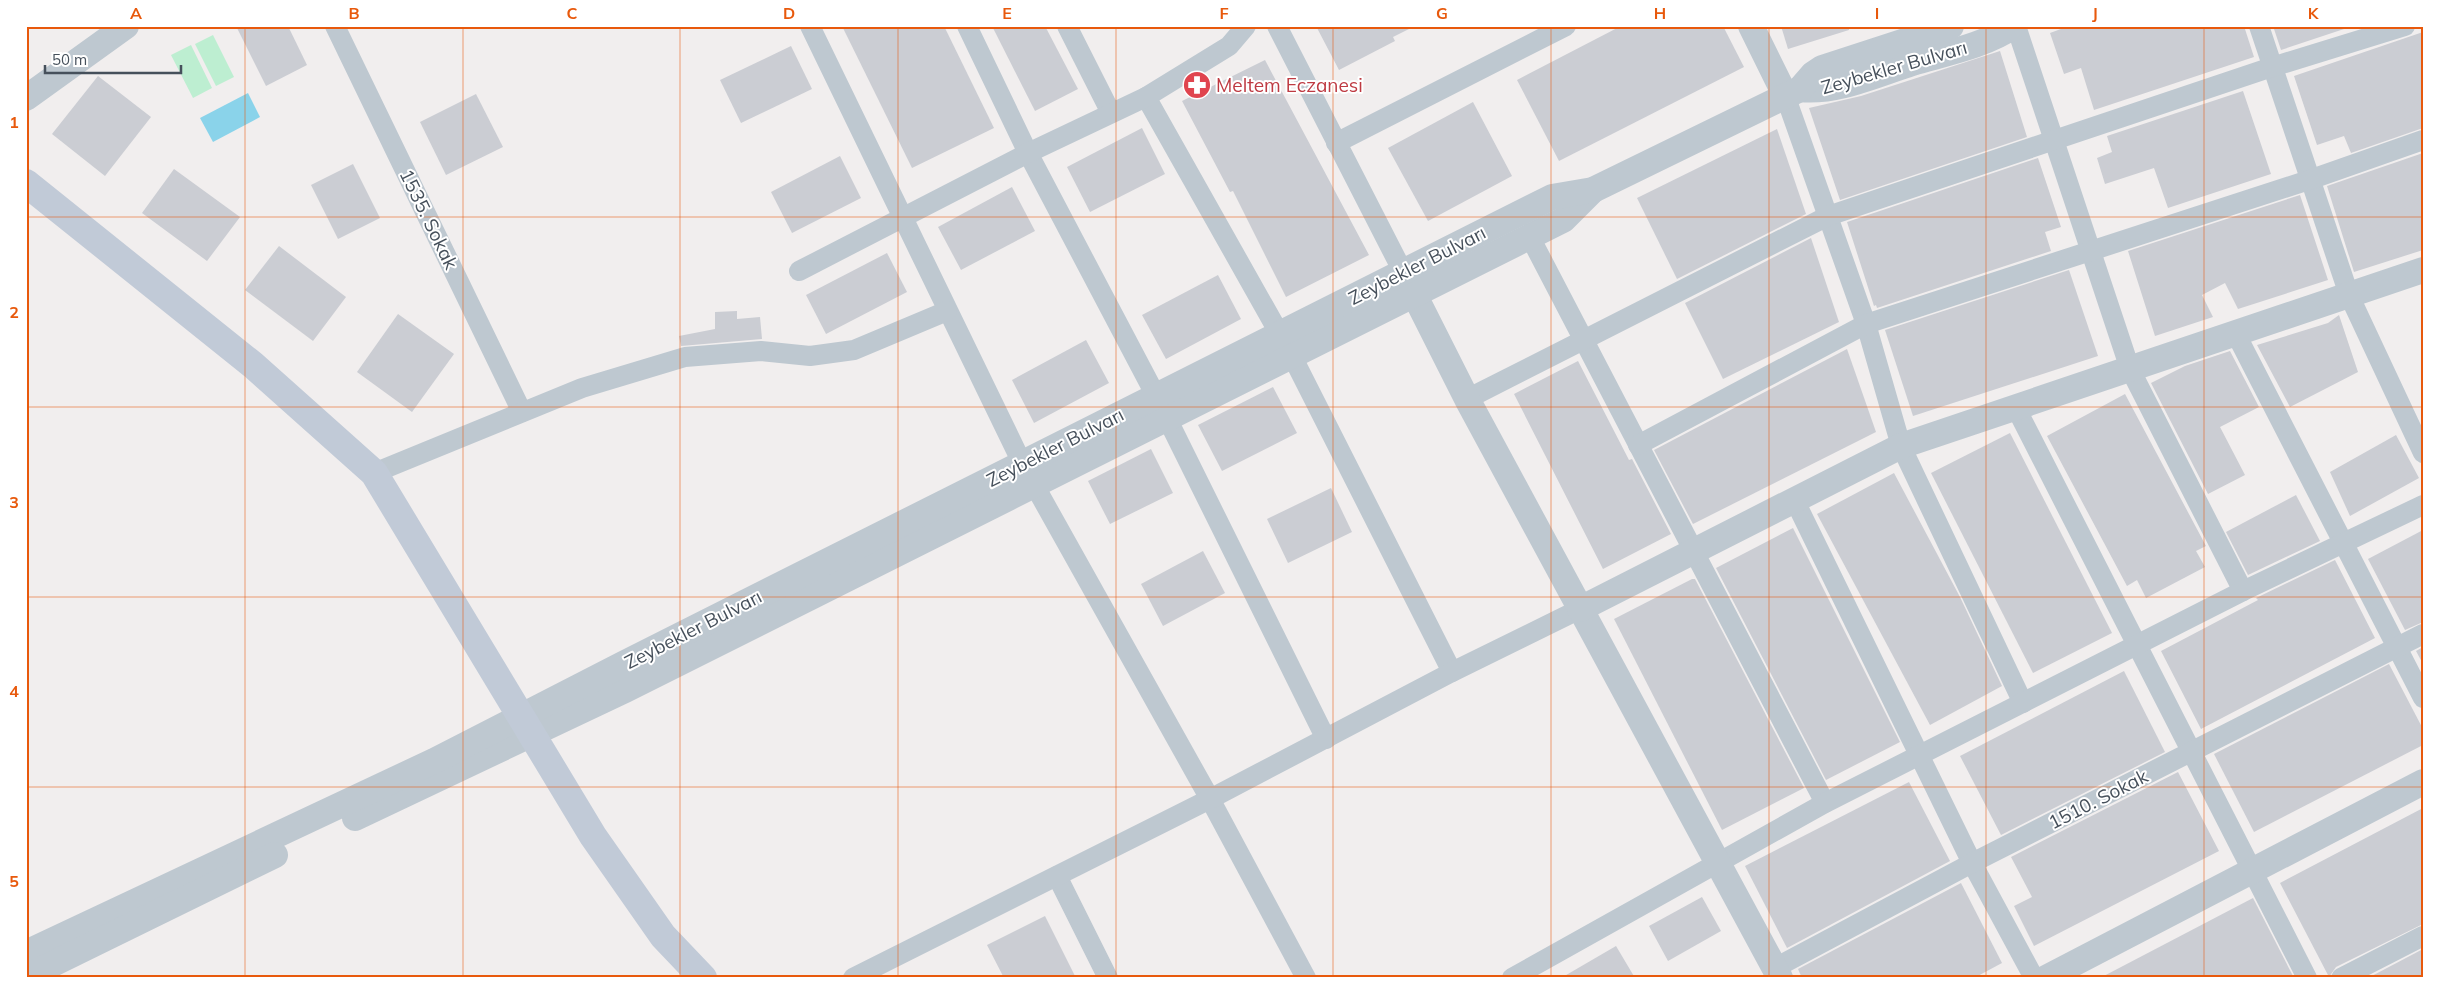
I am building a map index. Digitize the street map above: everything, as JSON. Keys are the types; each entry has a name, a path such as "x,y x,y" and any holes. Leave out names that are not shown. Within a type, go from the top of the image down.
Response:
{"main road":[{"path":"26,183 253,365 374,472 593,836 663,936 702,978"}],"street":[{"path":"26,98 126,26"},
{"name":"1535. Sokak","path":"335,26 522,412"},
{"path":"810,26 1022,463 1210,799 1306,978"},
{"path":"966,26 1028,153 1161,408 1326,739"},
{"path":"1067,26 1111,113"},
{"path":"1228,46 1246,26"},
{"path":"799,271 1028,153 1146,97 1228,46 1268,26"},
{"path":"1277,26 1467,399 1719,862 1777,973"},
{"path":"1336,142 1566,26"},
{"path":"1752,26 1792,92 1828,216 1866,324 1900,446 2023,703"},
{"name":"Zeybekler Bulvarı","path":"767,605 1034,486 1280,334 1552,197 1593,190 1792,92 1822,68 1951,26"},
{"path":"2015,26 2130,369 2243,591"},
{"name":"Zeybekler Bulvarı","path":"1792,92 1820,89 1849,82 1988,40 2015,26"},
{"path":"2259,26 2349,295 2423,453"},
{"path":"1467,399 1828,216 2272,67 2406,26"},
{"path":"1146,97 1292,356 1452,672"},
{"path":"1638,445 1866,324 2309,180 2423,140"},
{"name":"Zeybekler Bulvarı","path":"526,726 767,605 1022,463 1292,356 1415,295 1563,220 1593,190"},
{"path":"1530,237 1585,340 1693,553 1825,803"},
{"path":"853,978 1210,799 1452,672 1693,553 1900,446 2423,270"},
{"path":"374,472 582,388 685,357 762,351 810,356 854,350 948,311"},
{"path":"2236,334 2423,698"},
{"path":"2015,406 2307,978"},
{"path":"1795,501 1972,863 2048,976 2423,782"},
{"path":"1512,978 1825,803 2243,591 2345,544 2423,505"},
{"name":"1510. Sokak","path":"1777,973 1972,863 2423,634"},
{"path":"26,953 434,761 526,726"},
{"path":"26,977 286,850 526,726"},
{"path":"1057,876 1108,978"},
{"path":"2341,978 2423,936"}],"green space":[{"path":"213,35 234,77 216,86 195,44"},
{"path":"191,45 212,88 193,98 171,55"}],"water":[{"path":"248,93 260,117 213,142 200,118"}],"building":[{"path":"236,26 288,26 307,65 266,86"},
{"path":"842,26 944,26 994,128 912,168"},
{"path":"992,26 1045,26 1078,89 1035,111"},
{"path":"1316,26 1415,26 1393,37 1395,41 1339,70"},
{"path":"1621,26 1723,26 1744,67 1559,161 1517,80"},
{"path":"1781,26 1849,26 1849,30 1788,49"},
{"path":"2069,26 2244,26 2254,57 2094,110 2081,68 2064,74 2050,33"},
{"path":"2273,26 2344,26 2344,29 2281,50"},
{"path":"2423,32 2423,128 2351,153 2344,136 2317,145 2294,76"},
{"path":"791,46 812,89 741,123 720,80"},
{"path":"2000,51 2027,137 1840,200 1809,108 1861,96"},
{"path":"1265,60 1369,255 1286,297 1233,191 1230,192 1182,101"},
{"path":"98,76 151,117 105,176 52,134"},
{"path":"2243,91 2271,174 2168,208 2154,168 2105,184 2097,158 2112,152 2107,136"},
{"path":"476,94 503,147 446,175 420,122"},
{"path":"1473,102 1512,176 1428,221 1388,148"},
{"path":"1142,128 1165,174 1090,212 1067,167"},
{"path":"1777,129 1806,214 1677,279 1637,198"},
{"path":"2423,153 2423,250 2354,272 2327,186"},
{"path":"840,156 861,198 792,233 771,192"},
{"path":"2038,158 2061,227 2045,232 2051,251 1877,308 1876,305 1874,306 1847,222"},
{"path":"353,164 380,218 338,239 311,185"},
{"path":"174,169 240,217 207,261 142,213"},
{"path":"1012,187 1035,231 961,270 938,227"},
{"path":"2300,195 2328,280 2238,309 2225,283 2202,295 2213,317 2155,336 2128,251"},
{"path":"1811,238 1839,322 1723,379 1685,303"},
{"path":"279,246 346,297 313,341 245,290"},
{"path":"887,253 907,292 826,334 806,295"},
{"path":"2069,270 2098,356 1913,416 1885,330"},
{"path":"1218,275 1241,319 1166,359 1142,315"},
{"path":"737,311 737,319 760,317 762,339 681,346 679,336 715,329 715,312"},
{"path":"398,314 454,354 412,412 357,372"},
{"path":"2339,315 2358,372 2290,407 2257,345 2328,323"},
{"path":"1086,340 1109,383 1034,423 1012,380"},
{"path":"1847,349 1876,432 1693,524 1654,450"},
{"path":"2230,351 2259,407 2220,427 2245,475 2208,494 2151,383 2185,366"},
{"path":"1578,361 1629,460 1632,459 1671,534 1603,569 1514,394"},
{"path":"1273,387 1297,433 1222,471 1198,425"},
{"path":"2125,394 2206,546 2196,551 2205,567 2146,598 2137,580 2127,586 2047,436"},
{"path":"2010,433 2112,633 2033,673 1931,473"},
{"path":"2396,435 2419,478 2350,516 2330,472"},
{"path":"1151,449 1173,493 1110,524 1088,481"},
{"path":"1894,473 1960,597 2002,686 1930,725 1817,514"},
{"path":"1331,488 1352,532 1288,563 1267,519"},
{"path":"2296,495 2320,541 2248,575 2226,532"},
{"path":"1793,528 1900,742 1826,780 1716,568"},
{"path":"2423,530 2423,622 2405,630 2368,559"},
{"path":"1203,551 1225,593 1163,626 1141,584"},
{"path":"2335,560 2375,638 2201,729 2161,651 2258,600 2256,598"},
{"path":"1695,579 1804,788 1722,830 1614,619"},
{"path":"2423,647 2423,664 2416,651"},
{"path":"2389,664 2423,729 2423,745 2254,832 2214,754"},
{"path":"2124,671 2165,752 2001,835 1960,756"},
{"path":"2178,772 2219,851 2034,946 2014,906 2032,897 2011,857"},
{"path":"1909,782 1950,861 1787,948 1745,866"},
{"path":"2423,808 2423,924 2336,967 2329,977 2280,883"},
{"path":"1961,883 2002,963 1974,978 1802,978 1798,969"},
{"path":"1702,897 1721,931 1668,961 1649,926"},
{"path":"2253,898 2294,978 2100,978"},
{"path":"1045,916 1076,978 1004,978 987,945"},
{"path":"1616,946 1635,978 1561,978"},
{"path":"2423,949 2423,978 2368,978"}],"place":[{"name":"Meltem Eczanesi","path":"1197,85"}]}
